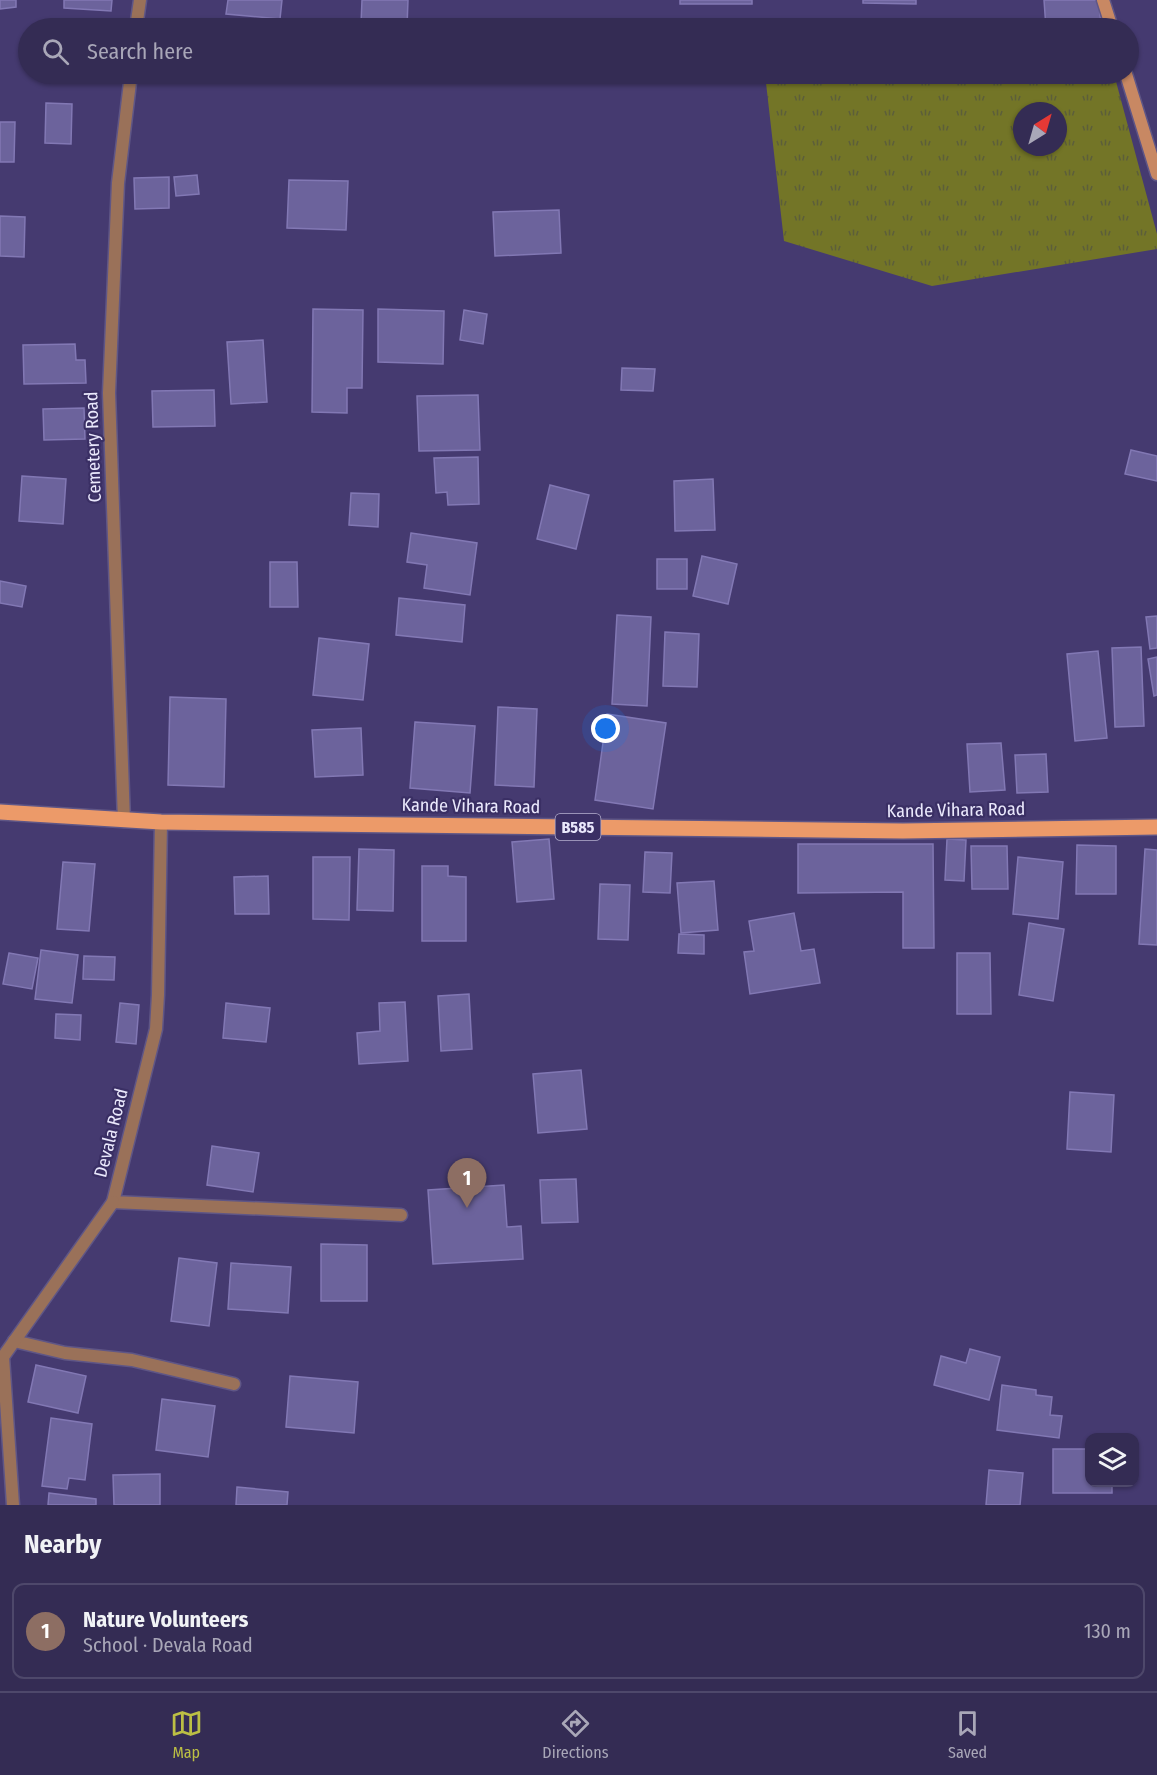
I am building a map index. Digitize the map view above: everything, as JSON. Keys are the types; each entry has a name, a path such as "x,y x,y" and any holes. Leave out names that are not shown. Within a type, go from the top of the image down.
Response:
{"main road":[{"name":"Kande Vihara Road","path":"0,812 161,822 903,831 1157,827"}],"street":[{"path":"137,18 140,0"},
{"path":"1103,0 1109,18"},
{"name":"Cemetery Road","path":"124,820 109,393 118,183 130,84"},
{"path":"1129,84 1157,174"},
{"name":"Devala Road","path":"161,822 156,1029 113,1202 401,1215"},
{"path":"13,1505 3,1357 113,1202"},
{"path":"14,1341 65,1353 132,1360 234,1384"}],"green space":[{"path":"766,84 1117,84 1157,234 1157,249 932,286 784,241"}],"building":[{"path":"0,0 16,0 16,7 0,9"},
{"path":"64,0 112,0 111,11 64,8"},
{"path":"228,0 282,0 280,18 226,14"},
{"path":"362,0 408,0 407,18 361,18"},
{"path":"680,0 752,0 752,4 680,4"},
{"path":"863,0 916,0 916,4 863,3"},
{"path":"1044,0 1099,0 1100,18 1045,18"},
{"path":"46,103 72,104 71,144 45,143"},
{"path":"0,122 15,122 14,162 0,162"},
{"path":"197,175 199,194 176,196 174,177"},
{"path":"169,177 169,208 135,209 134,178"},
{"path":"289,180 348,181 346,230 287,228"},
{"path":"559,210 561,253 495,256 493,212"},
{"path":"0,216 25,217 24,257 0,256"},
{"path":"313,309 363,310 362,388 347,388 347,413 312,412"},
{"path":"378,309 444,311 443,364 378,362"},
{"path":"464,310 487,314 483,344 460,340"},
{"path":"263,340 267,402 231,404 227,342"},
{"path":"75,344 76,360 85,360 86,383 24,384 23,345"},
{"path":"622,368 655,369 653,391 621,390"},
{"path":"214,390 215,426 153,427 152,391"},
{"path":"478,395 480,450 419,451 417,396"},
{"path":"84,408 85,439 44,440 43,409"},
{"path":"1131,450 1157,456 1157,481 1125,474"},
{"path":"478,457 479,504 448,505 447,492 436,493 434,458"},
{"path":"22,476 66,479 63,524 19,521"},
{"path":"713,479 715,530 675,531 674,481"},
{"path":"550,485 589,495 576,549 537,539"},
{"path":"351,493 379,494 378,527 349,525"},
{"path":"411,533 477,543 470,595 424,588 427,565 407,562"},
{"path":"702,556 737,564 728,604 693,596"},
{"path":"657,559 687,559 687,589 657,589"},
{"path":"270,562 297,562 298,607 270,607"},
{"path":"0,581 26,586 22,607 0,603"},
{"path":"399,598 465,605 462,642 396,635"},
{"path":"617,615 651,617 647,706 612,704"},
{"path":"1157,616 1157,648 1150,649 1146,617"},
{"path":"665,632 699,634 697,687 663,686"},
{"path":"319,638 369,644 363,700 313,695"},
{"path":"1141,647 1144,726 1115,727 1112,648"},
{"path":"1098,651 1107,738 1075,741 1067,654"},
{"path":"1157,657 1157,695 1154,696 1148,659"},
{"path":"170,697 226,699 224,787 168,785"},
{"path":"498,707 537,709 534,787 495,785"},
{"path":"607,714 666,723 653,809 595,800"},
{"path":"415,722 475,726 470,793 410,788"},
{"path":"361,728 363,775 315,777 312,730"},
{"path":"1001,743 1005,790 970,792 967,744"},
{"path":"1046,754 1048,792 1017,793 1015,755"},
{"path":"549,839 554,899 517,902 512,842"},
{"path":"947,839 966,840 964,881 945,880"},
{"path":"798,844 933,844 934,948 903,948 903,892 798,893"},
{"path":"1077,845 1116,846 1116,894 1076,894"},
{"path":"971,846 1007,846 1008,889 972,889"},
{"path":"359,849 394,850 393,911 357,910"},
{"path":"1145,849 1157,850 1157,945 1139,944"},
{"path":"645,852 672,853 670,893 643,892"},
{"path":"313,857 350,857 349,920 313,919"},
{"path":"1018,857 1063,862 1058,919 1013,914"},
{"path":"63,862 95,864 89,931 57,929"},
{"path":"422,866 448,866 448,876 466,877 466,941 422,941"},
{"path":"268,876 269,914 235,914 234,877"},
{"path":"714,881 718,930 681,933 677,883"},
{"path":"600,884 630,885 628,940 598,939"},
{"path":"794,913 801,951 814,949 820,983 750,994 744,952 754,951 749,921"},
{"path":"1029,923 1064,929 1053,1001 1019,995"},
{"path":"679,934 704,935 704,954 678,953"},
{"path":"41,950 78,955 72,1003 35,999"},
{"path":"9,953 38,958 32,989 3,984"},
{"path":"957,953 990,953 991,1014 957,1014"},
{"path":"84,956 115,957 114,980 83,979"},
{"path":"469,994 472,1049 441,1051 438,996"},
{"path":"405,1002 408,1061 359,1064 357,1033 380,1031 379,1003"},
{"path":"120,1003 139,1005 136,1044 116,1042"},
{"path":"226,1003 270,1008 266,1042 223,1038"},
{"path":"56,1014 81,1015 80,1040 55,1038"},
{"path":"581,1070 587,1129 538,1133 533,1074"},
{"path":"1070,1092 1114,1095 1111,1152 1067,1149"},
{"path":"212,1146 259,1153 253,1192 207,1185"},
{"path":"576,1179 578,1222 542,1223 540,1180"},
{"path":"504,1185 507,1227 521,1226 523,1259 433,1264 428,1190"},
{"path":"321,1244 367,1245 367,1301 321,1301"},
{"path":"179,1258 217,1263 209,1326 171,1321"},
{"path":"231,1263 291,1267 288,1313 228,1309"},
{"path":"970,1349 1000,1357 989,1400 934,1385 941,1356 966,1363"},
{"path":"36,1365 86,1376 78,1413 28,1402"},
{"path":"290,1376 358,1382 354,1433 286,1427"},
{"path":"1002,1385 1036,1390 1036,1395 1052,1397 1050,1415 1062,1416 1059,1438 997,1430"},
{"path":"162,1399 215,1406 208,1457 156,1450"},
{"path":"51,1418 92,1424 85,1480 69,1478 67,1489 42,1486"},
{"path":"1053,1449 1085,1449 1085,1487 1112,1487 1112,1493 1053,1493"},
{"path":"989,1470 1023,1473 1020,1505 986,1505"},
{"path":"160,1474 160,1505 114,1505 113,1475"},
{"path":"237,1487 288,1492 287,1505 236,1505"},
{"path":"49,1493 96,1499 96,1505 48,1505"}],"place":[{"name":"Nature Volunteers","path":"467,1208"}]}
